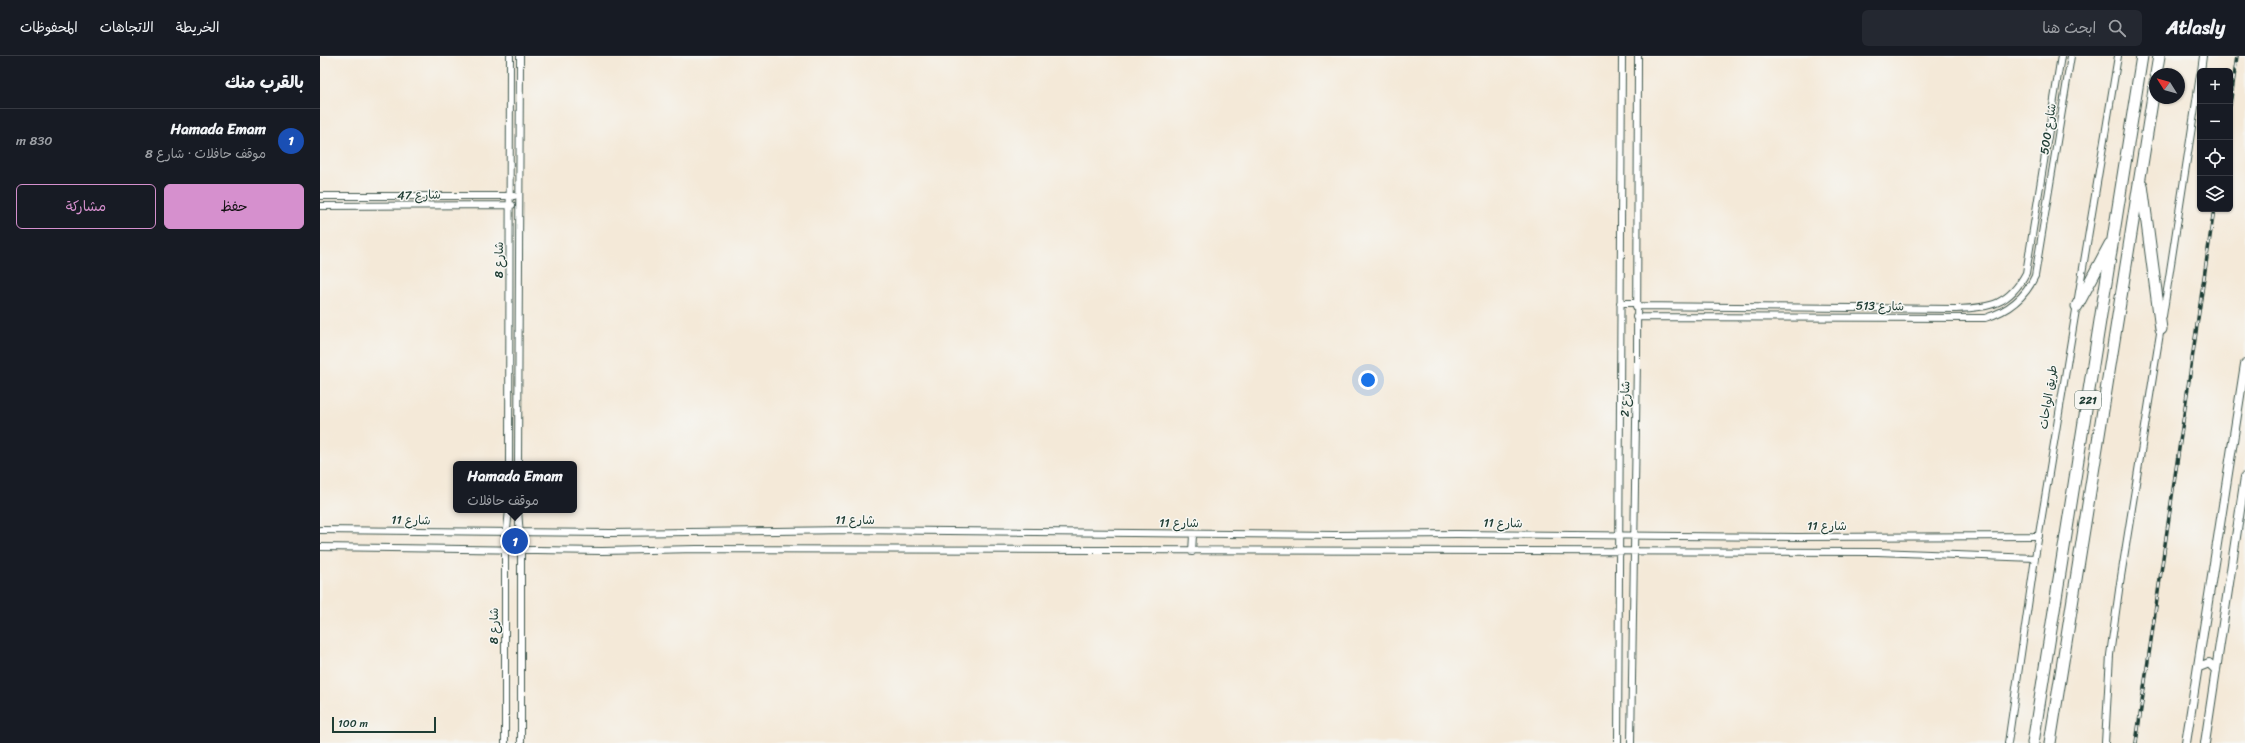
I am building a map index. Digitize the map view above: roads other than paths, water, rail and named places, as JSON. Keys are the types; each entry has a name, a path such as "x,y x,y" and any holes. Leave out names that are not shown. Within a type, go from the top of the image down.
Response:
{"highway":[{"name":"221","path":"2033,743 2142,56"},
{"path":"2157,68 2159,56"},
{"name":"221","path":"2050,743 2151,104"},
{"path":"2140,171 2161,329"},
{"path":"2077,306 2114,236"}],"street":[{"name":"شارع 8","path":"509,461 510,56"},
{"name":"شارع 8","path":"518,461 520,56"},
{"name":"شارع 2","path":"1618,743 1622,56"},
{"name":"شارع 2","path":"1631,743 1638,56"},
{"name":"شارع 500","path":"2037,205 2061,56"},
{"name":"شارع 500","path":"2047,206 2071,56"},
{"name":"طريق الواحات","path":"2008,743 2038,536 2118,56"},
{"path":"2201,68 2203,56"},
{"path":"2057,84 2066,85"},
{"path":"2105,743 2108,677 2120,583 2197,95"},
{"name":"شارع 47","path":"320,196 519,196"},
{"name":"شارع 47","path":"320,206 519,205"},
{"name":"شارع 513","path":"1620,303 1636,305 1741,309 1835,308 1956,310 1986,307 1999,303 2010,295 2019,285 2026,273 2037,205"},
{"path":"2037,205 2047,206"},
{"name":"شارع 513","path":"1636,317 1836,316 1985,318 1996,315 2016,304 2024,295 2035,276 2047,206"},
{"path":"1835,308 1836,316"},
{"path":"1741,309 1741,317"},
{"path":"1956,310 1956,318"},
{"path":"2186,743 2245,364"},
{"path":"2205,743 2245,477"},
{"name":"شارع 8","path":"505,743 505,548 509,513"},
{"path":"518,513 521,532 521,743"},
{"name":"شارع 11","path":"320,530 611,533 849,530 1193,534 2038,536"},
{"path":"1192,552 1193,534"},
{"path":"320,547 521,548 602,551 697,549 1192,552 1877,552 2035,558"},
{"path":"2199,667 2209,663 2216,670"}],"railway":[{"path":"2230,104 2237,56"},
{"path":"2136,743 2214,212"}],"place":[{"name":"Hamada Emam","path":"515,541"}]}
